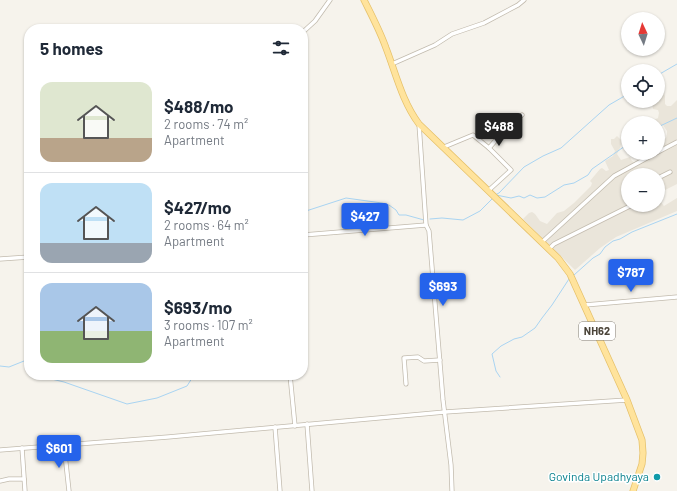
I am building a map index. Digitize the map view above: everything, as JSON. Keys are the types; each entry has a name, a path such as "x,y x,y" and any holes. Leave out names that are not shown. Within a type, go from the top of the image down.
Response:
{"main road":[{"name":"NH62","path":"364,0 378,27 406,102 420,124 565,266 585,305 627,400 642,440 643,454 640,474 633,491"}],"street":[{"path":"308,27 330,0"},
{"path":"392,64 435,45 452,34 484,23 518,5 524,0"},
{"path":"489,148 503,132 522,115"},
{"path":"420,124 426,225 429,231 451,465 452,491"},
{"path":"444,147 473,134 489,148 511,170 492,195"},
{"path":"665,149 677,142"},
{"path":"542,242 614,176 644,160"},
{"path":"665,174 670,172"},
{"path":"549,249 554,244 621,210"},
{"path":"308,235 426,225"},
{"path":"0,259 24,257"},
{"path":"585,305 677,297"},
{"path":"406,384 404,358 418,357 424,361 440,360"},
{"path":"290,380 295,426"},
{"path":"0,450 446,412 627,400"},
{"path":"306,424 312,491"},
{"path":"275,427 280,491"},
{"path":"64,445 69,491"},
{"path":"22,448 25,491"},
{"path":"0,481 9,479 24,479"}],"shaded area":[{"path":"677,100 677,184 665,190 665,168 621,168 621,212 665,212 665,205 677,198 677,211 616,237 600,248 575,270 523,219 532,212 540,221 547,224 557,213 564,211 574,203 591,186 592,183 590,181 600,169 602,168 606,171 609,170 605,161 613,156 615,151 611,144 611,139 614,139 617,136 621,140 620,148 617,154 621,160 632,160 634,162 638,160 665,160 665,139 667,131 665,128 665,116 658,116 658,110 653,109 665,108 665,104 667,106 671,106"}],"waterway":[{"path":"665,71 677,64"},
{"path":"495,195 499,193 524,167 561,148 609,105 621,98"},
{"path":"665,124 677,118"},
{"path":"496,195 511,198 519,196 524,198 530,195 537,198 545,197 564,185 574,183 588,175 592,169 621,149"},
{"path":"308,210 346,198 382,203 389,205 396,210 399,215 406,215 424,220"},
{"path":"430,219 442,218 463,220 480,211 492,199"},
{"path":"574,275 593,258 600,254 605,247 613,241 677,214"},
{"path":"500,377 496,371 492,354 501,346 514,339 522,337 535,328 569,279"},
{"path":"0,366 9,367 24,361"},
{"path":"56,380 127,404 157,398 187,386 191,380"}],"place":[{"name":"Govinda Upadhyaya","path":"657,477"}]}
